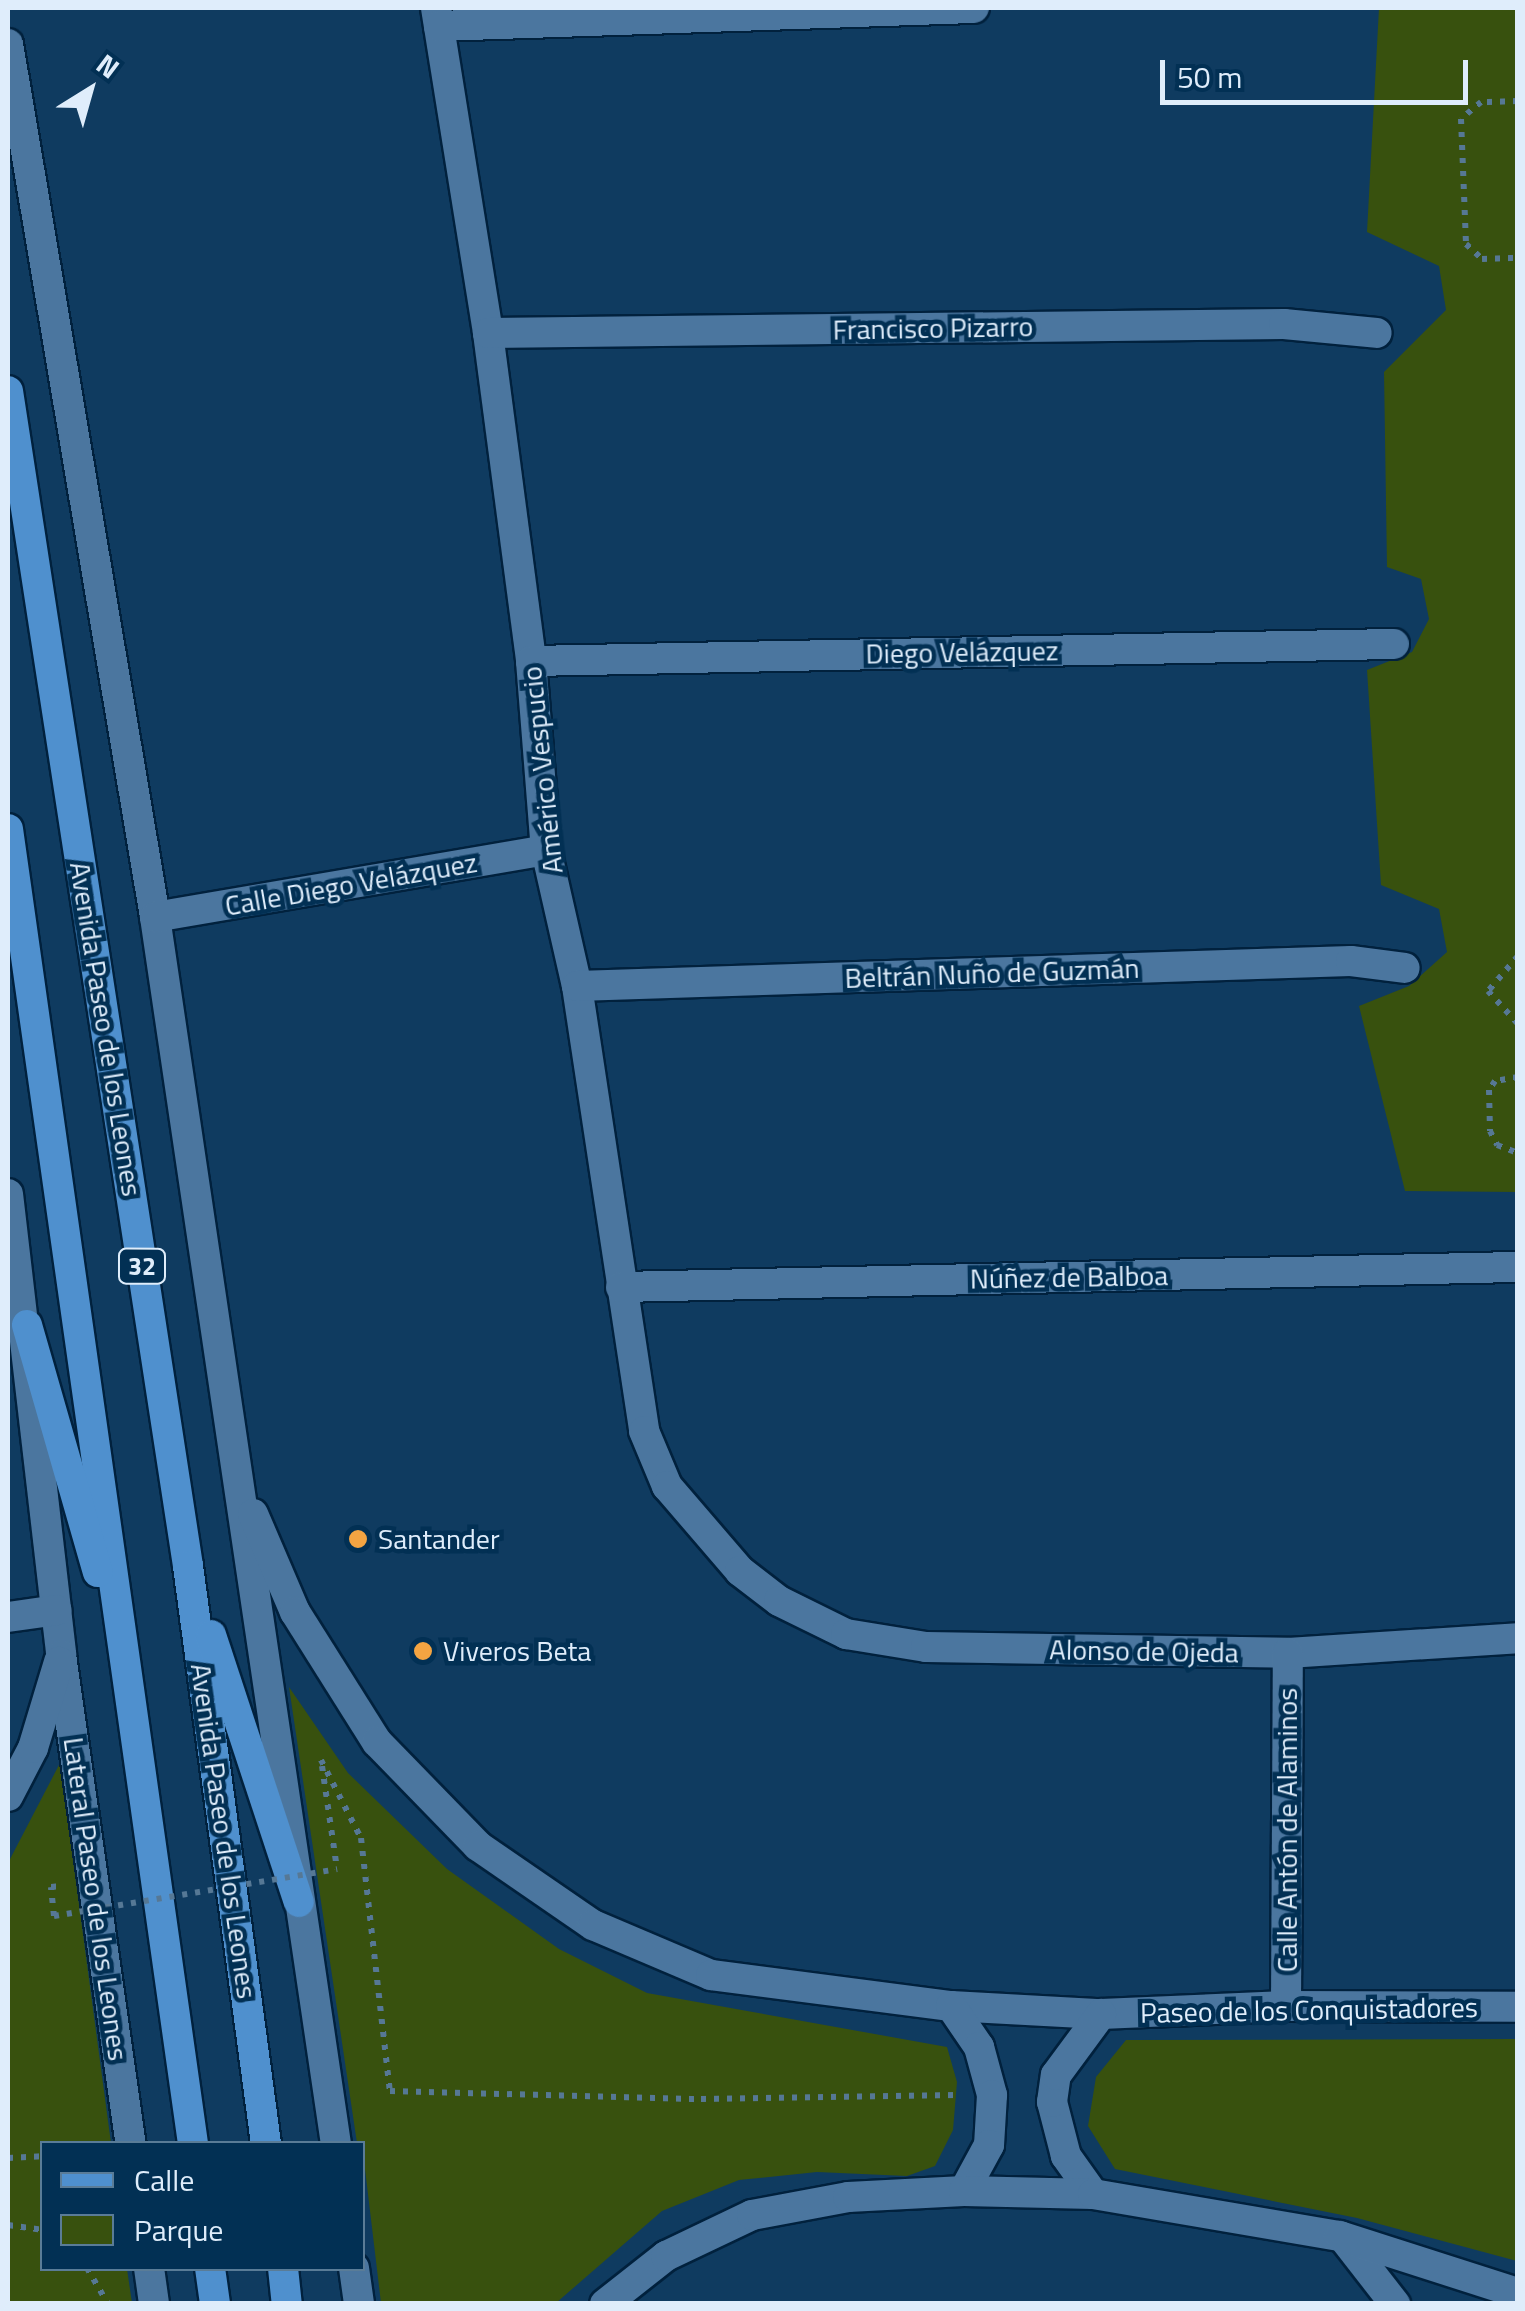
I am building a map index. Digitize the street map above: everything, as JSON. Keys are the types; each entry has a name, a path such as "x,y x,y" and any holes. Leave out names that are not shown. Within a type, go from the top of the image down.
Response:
{"main road":[{"name":"Avenida Paseo de los Leones","path":"8,391 188,1566 266,2141"},
{"path":"8,829 192,2141"},
{"path":"27,1325 123,1658"},
{"path":"188,1566 300,1902"},
{"path":"210,2271 216,2304"},
{"path":"283,2271 287,2304"}],"street":[{"path":"438,17 974,8"},
{"name":"Américo Vespucio","path":"438,17 488,333 531,661 546,850 577,986 644,1430 668,1486 716,1546 779,1601"},
{"path":"8,44 155,917 336,2141"},
{"name":"Francisco Pizarro","path":"488,333 1284,324 1377,332"},
{"name":"Diego Velázquez","path":"531,661 1394,644"},
{"name":"Calle Diego Velázquez","path":"155,917 546,850"},
{"name":"Beltrán Nuño de Guzmán","path":"577,986 1351,961 1406,968"},
{"name":"Lateral Paseo de los Leones","path":"8,1197 27,1325 61,1655 131,2141"},
{"name":"Núñez de Balboa","path":"621,1287 1518,1267"},
{"name":"Paseo de los Conquistadores","path":"236,1473 295,1612 377,1742 478,1846 593,1925 711,1975 951,2006 1101,2014 1286,2006 1518,2007"},
{"name":"Alonso de Ojeda","path":"779,1601 846,1634 926,1648 1288,1653 1518,1638"},
{"path":"8,1616 57,1610"},
{"name":"Calle Antón de Alaminos","path":"1286,2006 1288,1653"},
{"path":"8,1796 33,1748 61,1655"},
{"path":"951,2006 980,2047 992,2095 989,2145 964,2191"},
{"name":"Paseo de los Conquistadores","path":"1093,2194 1066,2156 1052,2102 1062,2063 1101,2014"},
{"path":"605,2304 666,2256 752,2216 848,2197 964,2191 1093,2194 1340,2236 1518,2293"},
{"path":"1340,2236 1395,2304"},
{"path":"149,2271 154,2304"},
{"path":"354,2271 360,2304"}],"path":[{"path":"1518,100 1481,102 1461,119 1466,244 1482,259 1518,258"},
{"path":"1518,956 1488,991 1518,1024"},
{"path":"1518,1077 1495,1081 1489,1090 1490,1131 1497,1145 1518,1153"},
{"path":"51,1888 54,1916 337,1869 321,1760 361,1838 390,2091 700,2099 992,2095"},
{"path":"8,2158 40,2156"},
{"path":"8,2225 40,2230"},
{"path":"88,2271 108,2304"}],"green space":[{"path":"1379,8 1517,8 1517,1192 1405,1191 1359,1006 1409,986 1447,952 1439,909 1381,885 1367,670 1412,652 1429,619 1421,579 1387,567 1384,372 1446,310 1439,266 1367,232"},
{"path":"289,1687 348,1773 447,1869 559,1949 647,1993 947,2047 957,2082 953,2130 935,2166 907,2176 817,2172 739,2180 662,2211 556,2303 381,2303 365,2141 357,2141"},
{"path":"60,1763 111,2141 40,2141 40,2271 127,2271 132,2303 8,2303 8,1863"},
{"path":"1517,2039 1517,2261 1357,2218 1115,2169 1088,2126 1096,2077 1126,2040"}],"place":[{"name":"Santander","path":"358,1539"},
{"name":"Viveros Beta","path":"423,1651"}]}
